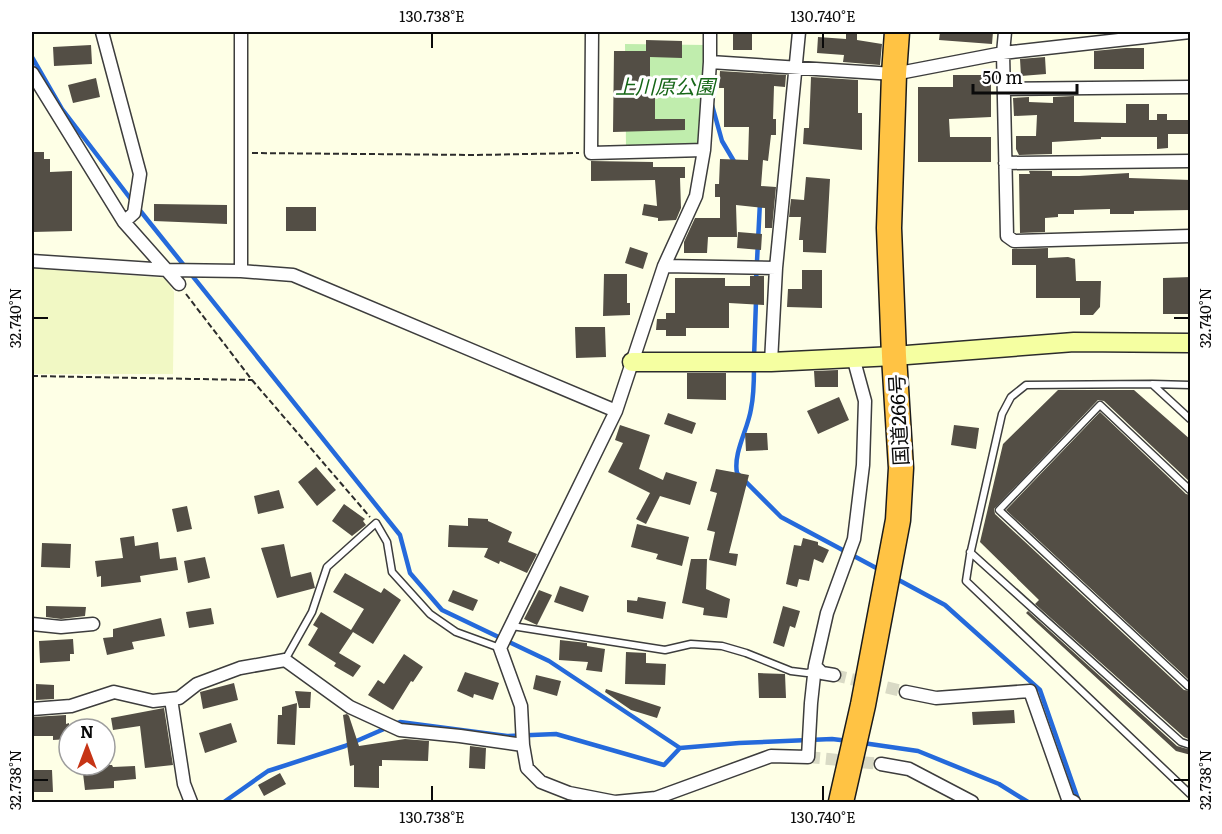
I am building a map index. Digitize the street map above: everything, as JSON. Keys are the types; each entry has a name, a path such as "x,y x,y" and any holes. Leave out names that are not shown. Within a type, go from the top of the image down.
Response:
{"highway":[{"name":"国道266号","path":"841,802 863,705 898,520 901,468 889,228 897,32"}],"street":[{"path":"102,32 140,174 134,213 124,222"},
{"path":"241,32 241,271"},
{"path":"592,32 591,153 704,150"},
{"path":"710,32 704,150 696,196 664,266 616,411 500,648 521,706 527,768 541,782 569,793 615,802 656,798 771,756 808,757 815,668 826,613 854,538 862,476 865,401 853,357"},
{"path":"771,362 776,268 799,32"},
{"path":"1005,32 1003,53 1007,236 1014,241 1191,236"},
{"path":"710,62 894,74 1104,36 1190,32"},
{"path":"32,73 124,222 179,284"},
{"path":"1004,88 1191,87"},
{"path":"1005,163 1191,161"},
{"path":"32,261 293,275 616,411"},
{"path":"664,266 776,268"},
{"path":"632,362 771,362 894,356 1074,342 1191,343"},
{"path":"32,624 61,627 93,624"},
{"path":"32,709 71,706 114,692 153,701 179,698 197,684 240,668 285,660 350,707 400,730 523,745"},
{"path":"815,668 822,673 834,675"},
{"path":"906,692 936,698 1030,691 1068,799 1074,802"},
{"path":"171,699 184,784 191,802"},
{"path":"881,764 909,769 972,802"}],"lane":[{"path":"1191,385 1036,384 1026,385 1011,397 1002,414 970,552 966,581 1191,794"},
{"path":"1152,384 1191,419"},
{"path":"1191,490 1100,405 999,510 1188,686 1191,684"},
{"path":"285,660 312,612 327,567 376,523 387,542 392,572 430,614 456,632 500,648"},
{"path":"970,552 1181,742 1191,745"},
{"path":"512,626 665,650 692,644 722,646 791,671 807,673 815,668"}],"path":[{"path":"241,153 476,155 591,153"},
{"path":"179,284 252,380 376,523"},
{"path":"32,376 252,380"}],"green space":[{"name":"上川原公園","path":"625,44 707,45 701,151 626,148"},
{"path":"32,268 165,278 174,292 173,374 32,374"}],"building":[{"path":"733,32 752,32 752,50 733,50"},
{"path":"846,32 857,32 857,40 882,44 880,65 843,62 844,55 817,53 818,37 846,39"},
{"path":"940,32 993,32 992,44 939,40"},
{"path":"646,40 682,41 682,58 650,57 650,97 655,97 655,119 685,119 685,130 613,132 614,51 646,51"},
{"path":"91,45 92,64 54,66 53,47"},
{"path":"1144,48 1144,69 1094,69 1094,51"},
{"path":"1045,57 1046,74 1021,76 1020,59"},
{"path":"720,71 786,75 785,87 774,86 773,119 776,119 776,135 771,135 768,161 763,160 761,186 776,187 772,228 765,228 765,208 736,205 737,237 708,237 707,253 684,253 684,242 695,218 720,218 720,197 715,197 715,184 719,184 720,159 748,160 749,127 724,127 724,88 719,88"},
{"path":"953,75 991,75 991,117 949,119 950,137 991,137 991,162 918,162 918,87 953,87"},
{"path":"811,77 858,80 858,113 862,113 862,150 803,144 804,128 809,128"},
{"path":"96,78 100,97 73,103 68,85"},
{"path":"1074,96 1074,122 1126,123 1126,104 1149,104 1149,120 1157,120 1157,114 1167,114 1167,120 1191,120 1191,134 1168,134 1168,148 1157,149 1157,137 1101,137 1101,139 1052,142 1052,154 1019,155 1016,149 1016,136 1036,136 1037,115 1014,116 1013,98 1029,97 1029,102 1053,103 1053,97"},
{"path":"32,152 44,152 44,159 50,159 50,172 72,171 72,231 33,232"},
{"path":"591,161 653,162 653,167 685,167 685,178 680,178 681,208 676,220 658,221 658,218 642,215 644,204 657,206 655,180 591,181"},
{"path":"1029,171 1052,171 1052,176 1129,173 1129,178 1191,180 1191,210 1134,211 1134,214 1110,214 1110,209 1074,210 1074,214 1058,214 1058,217 1045,218 1045,232 1020,233 1019,174 1030,174"},
{"path":"806,177 830,179 826,253 803,252 803,240 799,240 801,217 789,217 791,199 804,200"},
{"path":"154,204 227,205 227,224 154,221"},
{"path":"286,207 316,207 316,231 286,231"},
{"path":"738,232 762,234 761,250 737,248"},
{"path":"630,247 648,253 643,269 625,263"},
{"path":"1048,248 1048,258 1075,259 1076,281 1101,281 1100,307 1093,315 1080,315 1080,298 1036,298 1036,265 1012,265 1012,249"},
{"path":"802,270 822,270 822,308 787,307 788,289 802,289"},
{"path":"604,274 627,274 627,303 630,303 630,315 603,316"},
{"path":"750,276 764,276 764,305 729,303 729,328 686,328 686,336 666,336 666,330 656,330 657,319 666,319 666,313 675,313 675,278 725,278 725,286 750,286"},
{"path":"1191,277 1191,314 1163,314 1163,278"},
{"path":"575,327 605,327 606,357 576,358"},
{"path":"838,370 838,387 815,387 814,371"},
{"path":"687,373 726,373 726,400 687,399"},
{"path":"1058,390 1134,390 1191,440 1191,483 1104,401 1098,400 994,509 995,514 1184,690 1191,691 1191,740 1184,737 1035,604 1039,600 980,542 1003,444"},
{"path":"839,397 849,420 818,434 807,411"},
{"path":"1100,412 1186,494 1191,495 1191,679 1188,679 1006,510"},
{"path":"668,413 696,423 692,434 664,424"},
{"path":"620,425 650,435 639,469 663,480 666,472 697,482 690,505 660,496 646,524 636,519 650,493 608,472 623,443 615,440"},
{"path":"954,425 979,428 976,449 951,445"},
{"path":"745,433 767,433 768,450 746,451"},
{"path":"316,467 336,490 317,506 298,482"},
{"path":"716,469 749,475 729,553 738,554 736,566 709,560 715,532 707,530 717,493 710,491"},
{"path":"279,490 284,508 258,514 254,496"},
{"path":"344,504 365,519 363,521 366,525 352,536 332,521"},
{"path":"187,506 192,529 177,532 172,509"},
{"path":"468,518 488,519 512,532 508,542 537,554 527,573 500,561 499,564 484,557 488,548 448,547 449,525 468,526"},
{"path":"637,524 689,537 682,566 656,559 658,554 631,547"},
{"path":"134,536 135,546 158,542 160,559 176,557 178,570 140,576 141,582 101,587 101,576 97,577 95,561 123,558 120,538"},
{"path":"803,538 818,542 818,545 829,550 823,563 814,559 809,581 799,579 797,587 786,584 794,545 801,546"},
{"path":"42,543 71,544 70,568 41,567"},
{"path":"284,544 291,577 311,572 315,588 277,598 261,548"},
{"path":"205,557 210,578 188,583 184,561"},
{"path":"691,559 707,559 706,589 730,599 727,618 703,615 704,608 682,603"},
{"path":"345,573 381,593 384,588 401,600 373,644 353,632 339,653 361,666 353,677 334,666 336,663 308,645 318,628 313,625 321,612 351,630 364,609 333,592"},
{"path":"560,586 589,596 583,612 554,602"},
{"path":"453,590 478,600 473,611 448,601"},
{"path":"539,590 552,595 537,625 524,619"},
{"path":"638,597 666,602 663,619 627,612 627,600 637,601"},
{"path":"46,606 86,607 85,616 61,619 46,617"},
{"path":"783,606 800,611 795,628 790,626 784,647 773,643"},
{"path":"211,608 214,624 189,628 186,612"},
{"path":"1028,611 1177,746 1191,750 1191,755 1176,751 1026,613"},
{"path":"161,618 165,636 132,642 134,649 107,655 103,638 113,637 113,629"},
{"path":"73,639 74,654 70,654 70,661 40,663 39,641"},
{"path":"560,640 587,643 587,646 605,649 602,672 586,670 588,662 559,660"},
{"path":"626,652 646,653 646,663 666,664 665,685 625,684"},
{"path":"404,654 423,667 413,682 411,681 393,710 368,695 378,680 384,684"},
{"path":"465,672 499,683 493,700 474,694 473,698 457,691"},
{"path":"758,673 785,674 786,698 759,698"},
{"path":"536,675 561,681 557,696 533,689"},
{"path":"234,683 238,700 203,709 200,692"},
{"path":"36,684 54,685 54,699 36,700"},
{"path":"606,689 661,707 657,718 631,710 605,692"},
{"path":"295,691 311,692 310,708 299,708"},
{"path":"297,703 295,745 277,744 278,715 282,715 282,707"},
{"path":"164,708 173,765 145,768 140,726 117,729 116,717"},
{"path":"1014,710 1015,723 973,725 972,712"},
{"path":"347,714 359,746 405,739 429,741 428,761 382,760 382,766 379,766 379,788 354,787 354,765 350,766 343,715"},
{"path":"66,715 66,717 57,717 57,740 53,740 53,736 32,736 32,717"},
{"path":"231,723 237,742 205,753 199,733"},
{"path":"470,746 486,748 485,769 469,768"},
{"path":"135,766 136,779 114,781 114,788 85,790 83,777 117,777 117,767"},
{"path":"32,770 52,770 53,792 32,792"},
{"path":"280,773 286,784 264,796 258,785"}],"waterway":[{"path":"32,57 62,109 133,202"},
{"path":"712,105 722,141 735,163"},
{"path":"756,281 760,202"},
{"path":"138,208 400,535 410,573 442,610 549,661 680,748 832,739 849,741"},
{"path":"754,358 756,301"},
{"path":"754,367 752,404 737,457 737,473 781,517 880,570"},
{"path":"895,578 945,605 1040,690 1079,802"},
{"path":"224,802 268,771 345,746 400,722 507,736 556,734 664,765 680,748"},
{"path":"863,743 918,751 999,784 1028,802"}],"tunnel":[{"path":"834,675 906,692"},
{"path":"808,757 881,764"}]}
